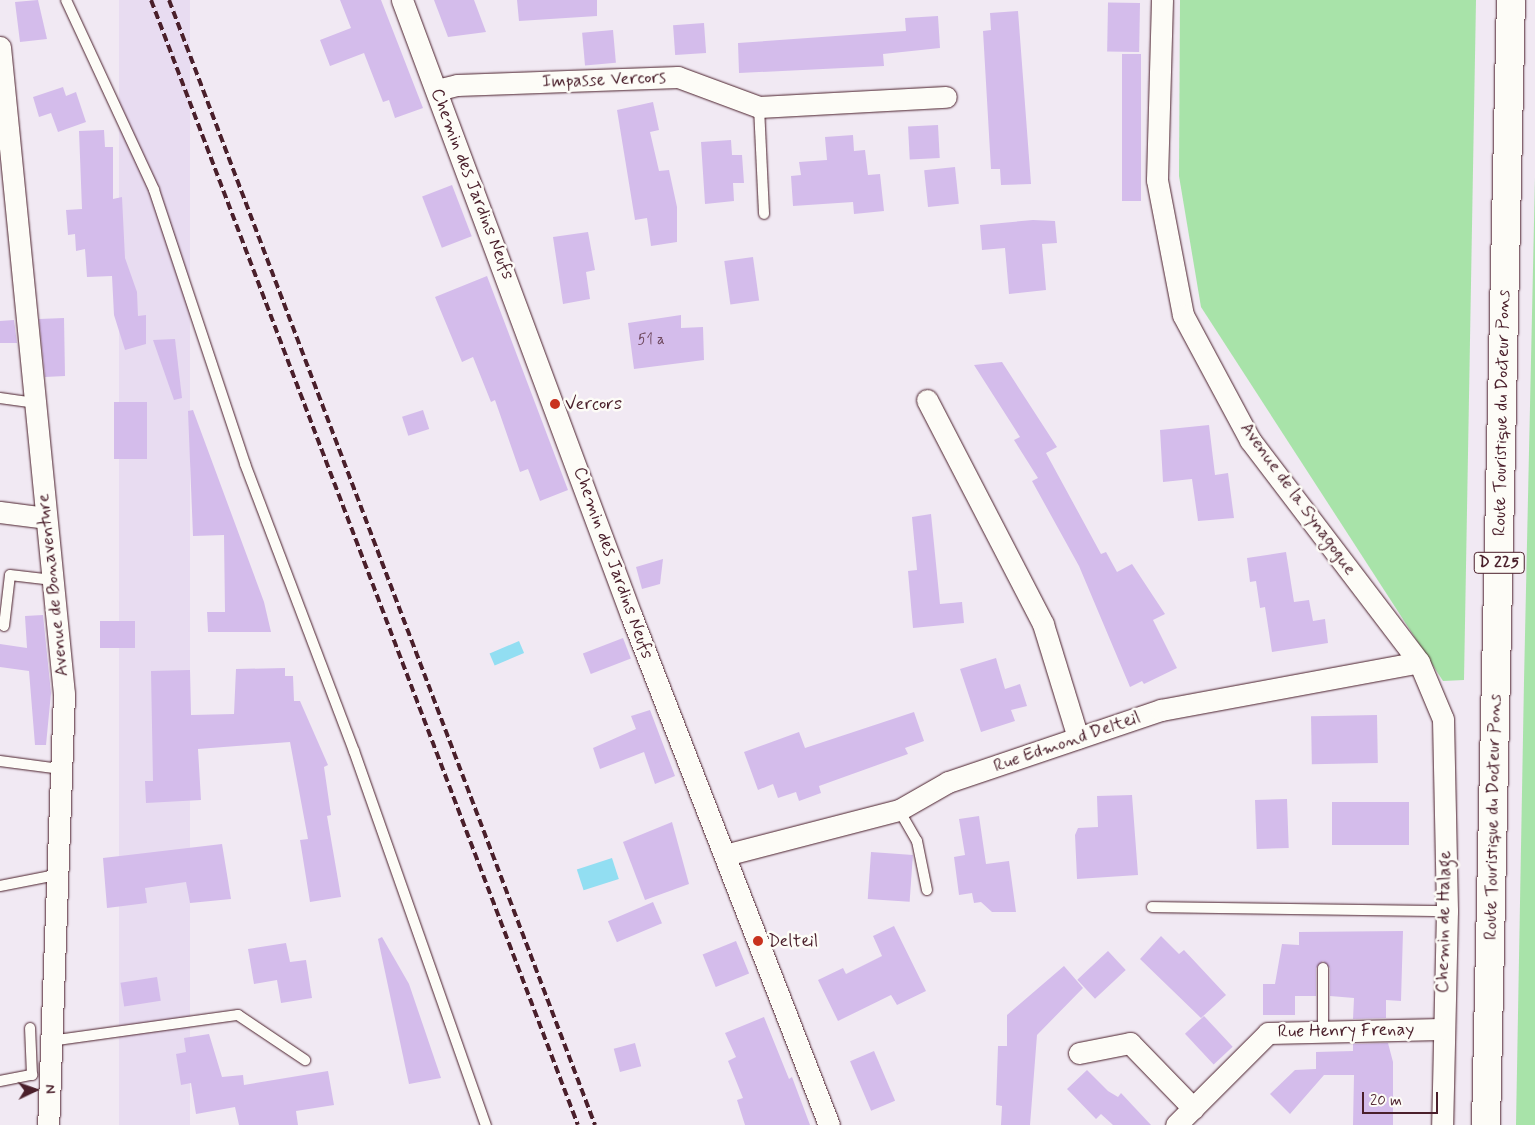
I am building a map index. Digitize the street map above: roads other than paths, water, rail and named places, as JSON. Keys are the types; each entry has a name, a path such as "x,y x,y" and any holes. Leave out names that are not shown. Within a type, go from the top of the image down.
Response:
{"highway":[{"name":"Route Touristique du Docteur Pons","path":"1486,1125 1511,0"}],"street":[{"name":"Chemin des Jardins Neufs","path":"402,0 725,856 829,1125"},
{"name":"Avenue de la Synagogue","path":"1162,0 1158,180 1183,316 1250,440 1419,662 1443,719"},
{"name":"Avenue de Bonaventure","path":"0,47 64,694 48,1125"},
{"name":"Impasse Vercors","path":"437,90 457,85 678,77 759,107 946,97"},
{"path":"927,400 1043,624 1078,738"},
{"path":"0,512 46,518"},
{"name":"Rue Edmond Delteil","path":"725,856 899,810 948,782 1161,710 1419,662"},
{"name":"Chemin de Halage","path":"1442,1125 1441,1029 1447,911 1443,719"},
{"name":"Rue Henry Frenay","path":"1176,1125 1268,1032 1441,1029"},
{"path":"1079,1053 1130,1043 1193,1108"}],"lane":[{"path":"66,0 154,190 245,464 354,751 486,1125"},
{"path":"759,107 764,214"},
{"path":"0,398 35,403"},
{"path":"4,626 10,575 52,580"},
{"path":"0,761 61,769"},
{"path":"899,810 917,841 927,890"},
{"path":"0,886 56,875"},
{"path":"1152,907 1447,911"},
{"path":"1323,968 1323,1032"},
{"path":"50,1041 238,1015 305,1060"},
{"path":"0,1081 32,1075 30,1028"}],"water":[{"path":"519,641 524,653 495,665 490,654"},
{"path":"612,858 619,879 584,890 577,869"}],"railway":[{"path":"151,0 578,1125"},
{"path":"169,0 595,1125"}],"place":[{"name":"Vercors","path":"555,404"},
{"name":"Delteil","path":"758,941"}]}
